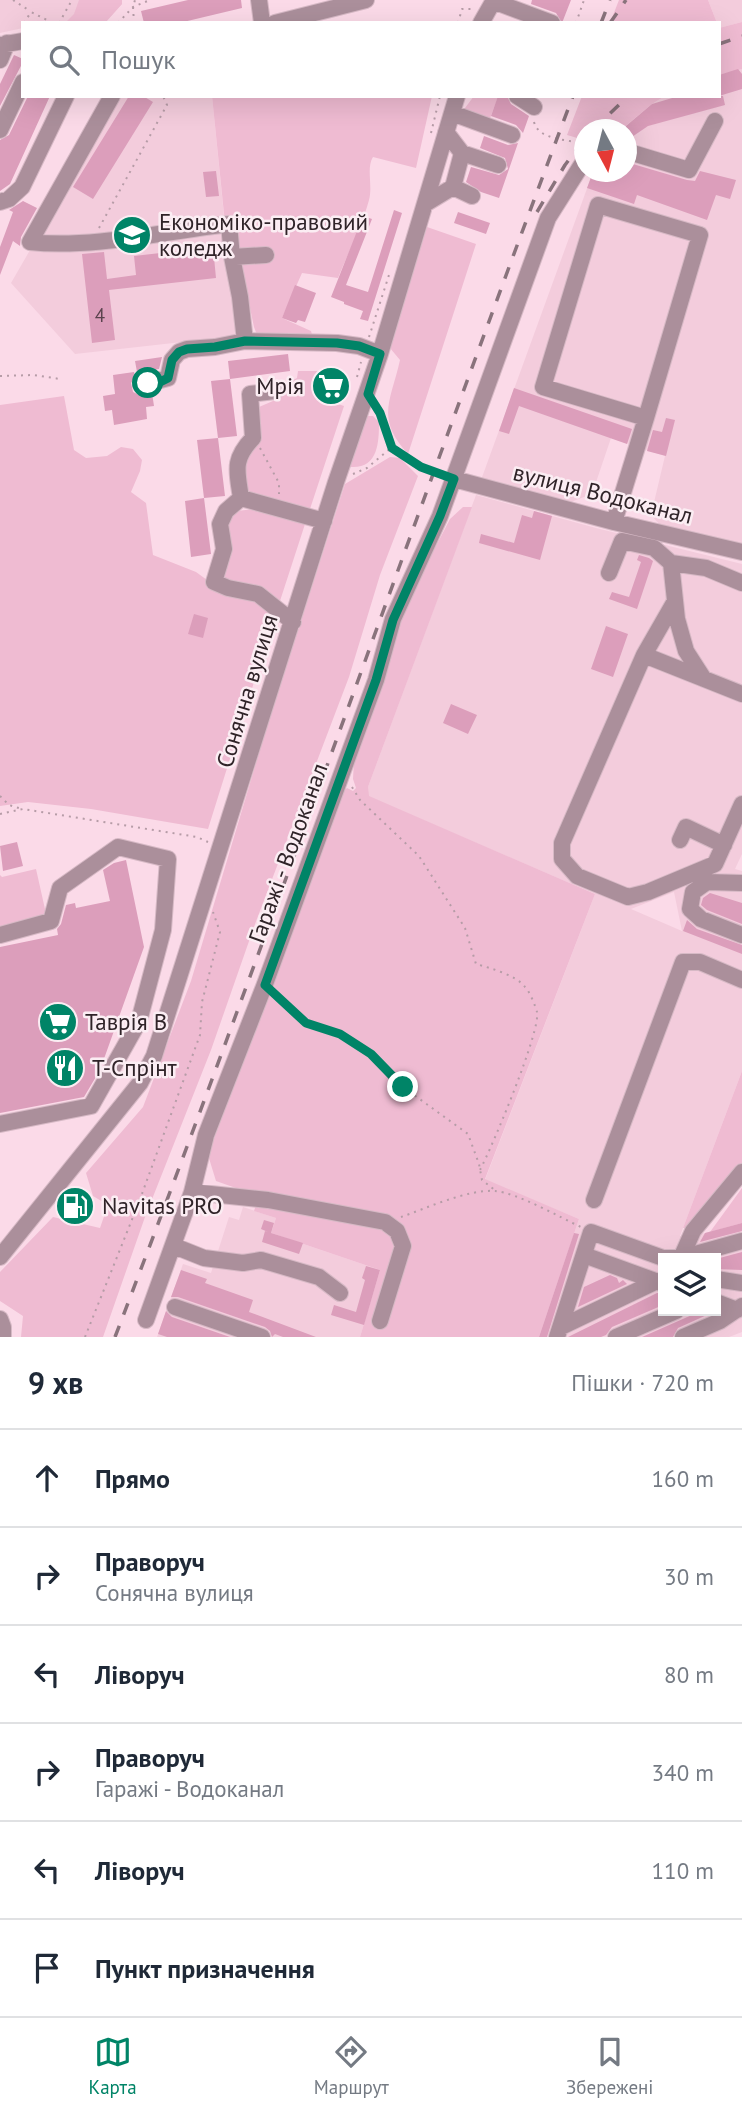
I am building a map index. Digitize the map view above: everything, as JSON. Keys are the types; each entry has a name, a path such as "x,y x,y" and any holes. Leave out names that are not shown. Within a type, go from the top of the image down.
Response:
{"street":[{"path":"259,0 262,21"},
{"path":"283,21 366,0"},
{"path":"478,16 494,1 547,21"},
{"path":"0,60 13,39"},
{"path":"0,130 21,86"},
{"path":"0,202 9,199 22,187 65,98"},
{"path":"111,98 30,242 53,244 92,241 229,223 245,341"},
{"name":"Сонячна вулиця","path":"0,1257 140,1083 155,1056 337,482 361,389 425,204 456,98"},
{"path":"520,98 534,107"},
{"path":"452,113 512,135"},
{"path":"637,154 689,170 715,121"},
{"path":"446,132 462,153 498,165"},
{"path":"425,204 453,187 462,153"},
{"name":"Гаражі - Водоканал","path":"146,1320 192,1192 206,1135 265,985 376,680 393,620 440,516 548,218 574,177"},
{"path":"453,187 472,196"},
{"path":"614,522 646,418 700,236 597,205 543,387 646,418"},
{"path":"232,257 267,255"},
{"path":"141,385 168,378 172,360 179,352 187,349 245,341 337,343 373,351"},
{"path":"241,498 237,470 241,451 253,438 250,394 275,391"},
{"name":"вулиця Водоканал","path":"454,479 614,522 742,552"},
{"path":"241,498 324,521"},
{"path":"241,498 226,511 220,524 224,548 214,582 228,589 258,594 293,622"},
{"path":"609,573 622,541 654,548 671,563 706,568 742,583"},
{"path":"671,563 677,619 686,652 704,679"},
{"path":"675,601 644,655 562,843 562,859 577,876 628,897 648,892 715,864 742,804"},
{"path":"644,655 741,691"},
{"path":"680,840 686,827 724,845"},
{"path":"0,935 51,921 60,888 118,847 168,859 163,930 139,1021 91,1106 0,1124"},
{"path":"742,883 707,882 693,892 690,909 701,919 742,935"},
{"path":"594,1200 683,962 700,962 742,980"},
{"path":"683,1253 693,1231 742,1172"},
{"path":"192,1192 268,1200 385,1222 397,1231 403,1246 380,1321"},
{"path":"559,1332 591,1232 658,1256"},
{"path":"699,1253 742,1241"},
{"path":"174,1246 204,1258 243,1263 261,1260 320,1277 340,1293"},
{"path":"584,1255 658,1282"},
{"path":"721,1280 742,1283"},
{"path":"559,1332 658,1284"},
{"path":"721,1304 739,1308"},
{"path":"175,1307 261,1337"},
{"path":"683,1337 720,1321 739,1308"},
{"path":"616,1337 664,1316"},
{"path":"0,1319 4,1326 3,1337"}],"path":[{"path":"13,0 48,21"},
{"path":"60,21 72,0"},
{"path":"134,21 135,0"},
{"path":"120,21 133,8 150,0"},
{"path":"577,21 584,0"},
{"path":"459,21 462,9 478,16"},
{"path":"25,21 30,12"},
{"path":"92,241 167,105 164,98"},
{"path":"430,138 440,98"},
{"path":"534,107 535,127 545,135 574,142"},
{"path":"390,270 373,351 361,389 380,413 392,448 421,467 454,479"},
{"path":"0,376 34,375 60,379"},
{"path":"253,438 279,483 279,509"},
{"path":"337,482 366,468 392,448"},
{"path":"342,771 360,800 419,856 465,928 476,964 498,970 525,986 537,1013 525,1060 491,1149 480,1170"},
{"path":"0,796 9,805 23,809 197,837 222,849"},
{"path":"0,814 23,809"},
{"path":"85,1337 139,1202 200,1035 202,1002 220,932 217,917 205,899"},
{"path":"265,985 306,1023 340,1034 371,1054 403,1087 468,1134 482,1180 496,1191 538,1206 591,1232"},
{"path":"385,1222 466,1195 496,1191"}],"shaded area":[{"path":"0,0 122,0 122,4 107,21 21,21 21,28 0,33"},
{"path":"79,0 122,0 122,4 107,21 67,21 74,14"},
{"path":"619,0 708,0 716,21 611,21"},
{"path":"708,0 742,0 742,22 721,27 721,21 716,21"},
{"path":"742,22 742,69 721,74 721,27"},
{"path":"742,69 742,546 661,526 651,515 665,456 611,438 592,494 568,503 481,480 589,182 637,182 637,119 634,119 652,104 662,98 721,98 721,74"},
{"name":"Економіко-правовий коледж","path":"118,98 212,98 236,336 75,354 11,283"},
{"path":"212,98 432,98 416,168 373,157 370,166 369,200 338,278 302,273 282,318 311,331 313,338 257,335 241,265 244,261 273,253 271,249 228,253"},
{"path":"472,98 498,98 489,121 462,112"},
{"path":"581,98 662,98 634,119 574,119 574,137 567,135"},
{"path":"427,227 476,244 408,454 392,430 389,419 390,398 400,360 390,348"},
{"path":"298,371 319,371 316,383 323,385 320,398 344,406 309,512 251,495 243,471 259,429 259,407 280,398 282,386 297,378"},
{"path":"64,396 74,450 86,458 107,456 121,447 133,449 142,460 131,492 146,503 153,555 196,572 207,580 257,598 275,615 208,829 91,809 28,802 0,806 0,405"},
{"path":"365,416 373,416 379,422 375,453 366,464 350,467"},
{"path":"390,457 400,458 418,476 380,575 349,677 255,924 211,1050 145,1217 103,1337 21,1337 23,1316 0,1301 0,1272 53,1217 100,1228 108,1205 93,1196 86,1173 143,1107 191,981 268,723 345,484"},
{"path":"476,495 742,564 742,854 735,869 742,871 742,1071 680,1236 694,1236 742,1223 742,1332 729,1337 539,1337 579,1219 485,1180 595,894 365,795","holes":["674,892 682,931 631,909"]},
{"path":"463,507 472,507 368,787 369,796 595,894 485,1179 579,1219 539,1337 360,1337 380,1270 271,1233 276,1218 254,1211 256,1205 250,1193 216,1181 208,1155 340,794 347,788 353,791 356,788 353,779 354,761 408,600 450,519"},
{"path":"254,509 306,521 279,604 223,583 221,576 228,521 237,511"},
{"path":"36,869 47,918 0,929 0,875 2,877"},
{"path":"742,1071 742,1164 692,1227 683,1228"},
{"path":"742,1188 742,1223 710,1232"},
{"path":"243,1207 276,1218 271,1233 380,1270 360,1337 157,1337 183,1264 211,1273 229,1217 239,1220"}],"building":[{"path":"188,0 241,0 242,8 187,21 144,21 141,11"},
{"path":"532,0 571,0 563,21 556,13 531,4"},
{"path":"14,55 21,58 21,66 0,106 0,84"},
{"path":"738,69 742,74 742,89 721,95 721,74"},
{"path":"723,96 725,105 648,126 637,134 637,119 634,119 652,104 672,98"},
{"path":"27,98 49,98 10,184 0,191 0,140 9,135"},
{"path":"128,98 146,98 153,102 93,199 73,187"},
{"path":"497,98 508,98 511,104 529,116 523,133 516,125 491,116"},
{"path":"484,136 508,145 518,143 499,198 481,192 466,182 471,167 499,175 508,169 505,158 480,148"},
{"path":"637,165 687,180 695,181 700,171 736,180 730,199 716,195 707,220 637,195 634,204 587,188 589,182 637,182"},
{"path":"216,171 219,196 206,197 203,172"},
{"path":"23,201 37,208 21,237 20,246 13,241 0,275 0,247 13,212 9,210"},
{"path":"394,210 402,213 368,321 360,319 363,311 331,297 363,216 372,219 346,285 368,292"},
{"path":"458,212 490,223 486,234 454,223"},
{"path":"213,247 216,278 109,290 115,340 92,343 82,254 104,252 107,279 136,275 134,256"},
{"path":"295,285 316,293 305,322 298,320 296,323 282,318"},
{"path":"288,354 290,371 230,379 228,361"},
{"path":"162,357 159,369 137,372 135,361"},
{"name":"Мрія","path":"319,371 342,377 331,402 319,398 323,385 316,383"},
{"path":"134,372 135,377 131,383 133,392 139,395 152,393 154,406 146,407 147,419 114,425 112,410 105,411 103,396 115,394 113,375"},
{"path":"230,379 237,436 218,438 211,381"},
{"path":"514,388 632,429 627,444 519,406 509,434 499,431"},
{"path":"666,418 675,420 666,456 647,451 653,430 662,432"},
{"path":"218,438 225,496 204,498 197,440"},
{"path":"204,498 211,554 191,557 185,501"},
{"path":"534,511 552,516 540,560 479,543 481,534 514,543 522,515 532,518"},
{"path":"639,555 653,561 637,609 609,599 612,592 629,597 641,562 637,560"},
{"path":"194,614 208,618 203,638 188,634"},
{"path":"606,626 628,634 613,677 591,669"},
{"path":"451,704 477,715 468,734 443,723"},
{"path":"17,842 23,866 3,871 0,846"},
{"name":"Таврія В","path":"126,860 144,947 100,1070 84,1097 0,1113 0,947 58,935 57,929 66,905 75,903 76,908 110,901 103,870"},
{"path":"710,893 742,903 742,924 701,905 703,898"},
{"path":"687,920 697,929 742,945 742,954 683,931"},
{"path":"264,1220 274,1223 271,1233 303,1243 299,1254 262,1242 265,1231 268,1232 261,1229"},
{"path":"742,1223 742,1231 700,1242 705,1233"},
{"path":"574,1233 579,1234 547,1337 539,1337"},
{"path":"742,1252 742,1270 721,1269 721,1258"},
{"path":"366,1266 380,1270 364,1325 331,1315 334,1305 356,1312"},
{"path":"181,1270 207,1279 205,1283 253,1300 249,1312 316,1337 283,1337 275,1334 272,1337 265,1327 178,1297 171,1297"},
{"path":"610,1275 617,1278 619,1283 623,1280 627,1284 578,1307 584,1287"},
{"path":"658,1293 658,1307 612,1327 606,1335 568,1337"},
{"path":"166,1311 172,1317 230,1337 167,1337 158,1334"},
{"path":"690,1316 705,1316 678,1328 673,1337 642,1337"}],"railway":[{"path":"602,21 610,0"},
{"path":"611,21 626,0"},
{"path":"721,43 742,36"},
{"path":"115,1337 572,98"},
{"path":"604,119 626,98"},
{"path":"537,212 574,153"}],"place":[{"name":"Економіко-правовий коледж","path":"132,235"},
{"name":"Мрія","path":"331,386"},
{"name":"Таврія В","path":"58,1022"},
{"name":"Т-Спрінт","path":"65,1068"},
{"name":"Navitas PRO","path":"75,1206"}],"route":[{"path":"148,383 168,378 172,360 179,352 187,349 245,341 359,346 380,354 368,394 380,413 392,448 421,467 454,479 393,620 376,680 265,985 306,1023 340,1034 371,1054 403,1087"}]}
